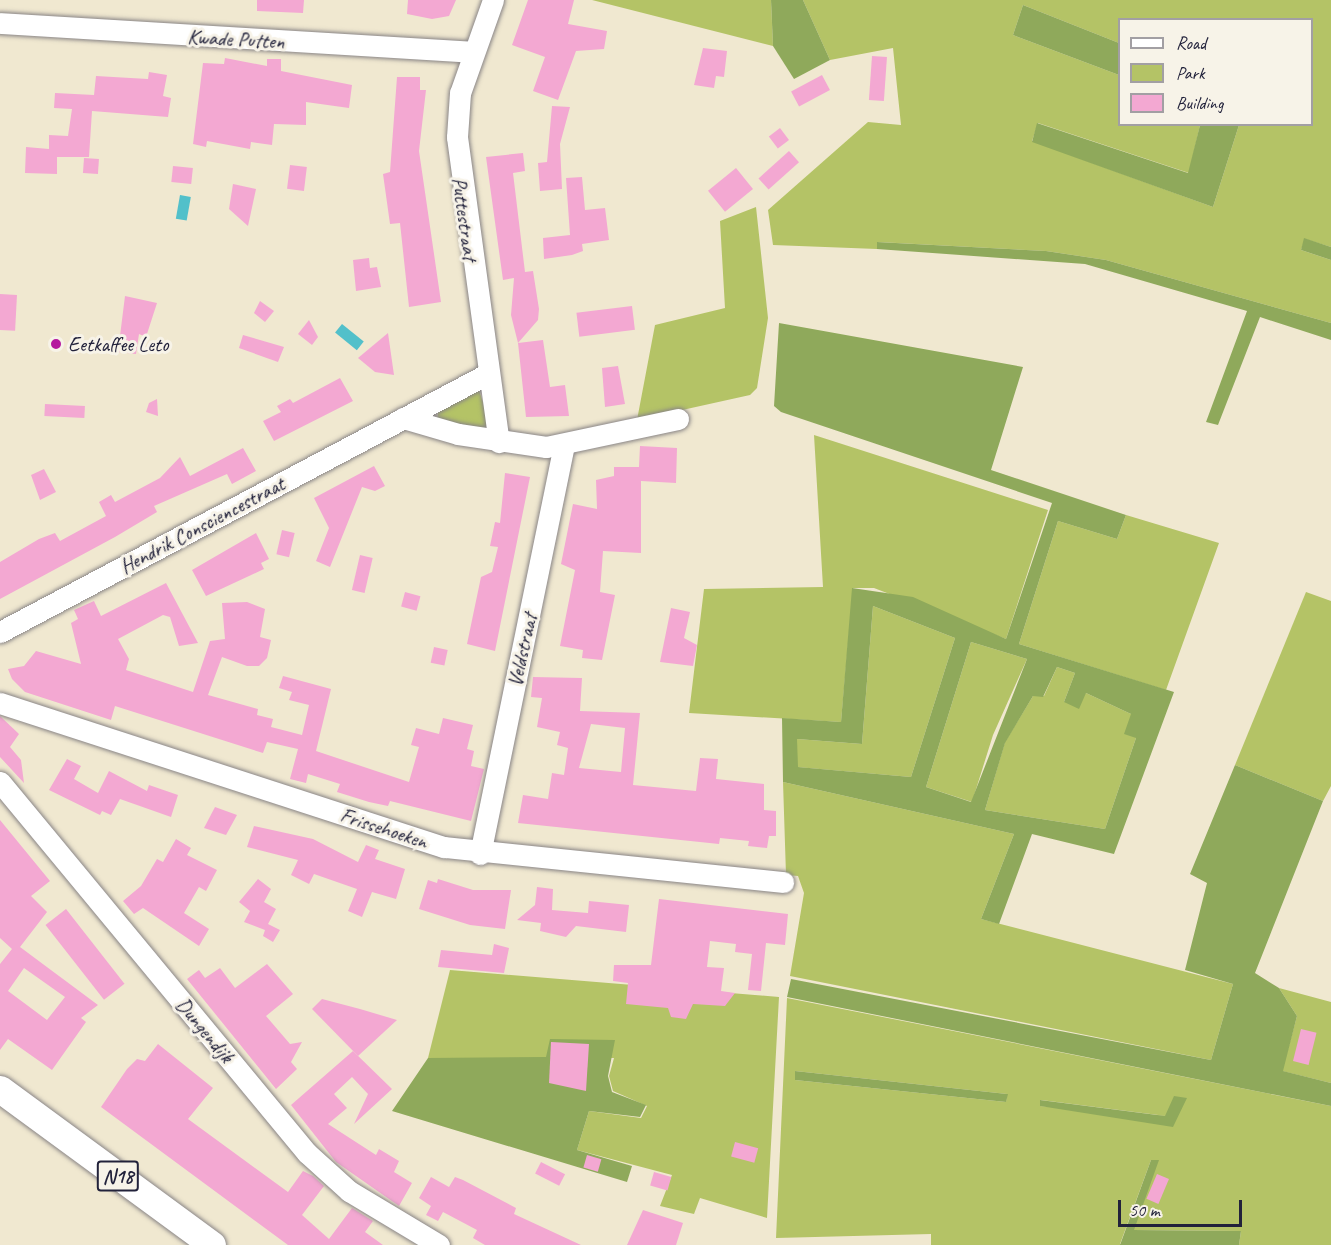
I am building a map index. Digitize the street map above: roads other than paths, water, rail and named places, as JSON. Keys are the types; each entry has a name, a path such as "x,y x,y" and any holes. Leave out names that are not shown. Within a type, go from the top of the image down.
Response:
{"main road":[{"name":"N18","path":"0,1089 212,1245"}],"street":[{"name":"Puttestraat","path":"493,0 460,93 458,172 499,442"},
{"name":"Kwade Putten","path":"0,23 473,52"},
{"name":"Hendrik Consciencestraat","path":"0,632 487,374"},
{"path":"403,418 499,442 564,446 678,419"},
{"name":"Veldstraat","path":"480,854 564,446"},
{"name":"Frissehoeken","path":"0,703 414,838 480,854 783,882"},
{"name":"Dungendijk","path":"0,782 307,1152 349,1191 439,1245"}],"water":[{"path":"180,195 191,197 187,221 176,219"},
{"path":"342,324 364,342 357,350 335,333"}],"place":[{"name":"Eetkaffee Leto","path":"56,344"}]}
